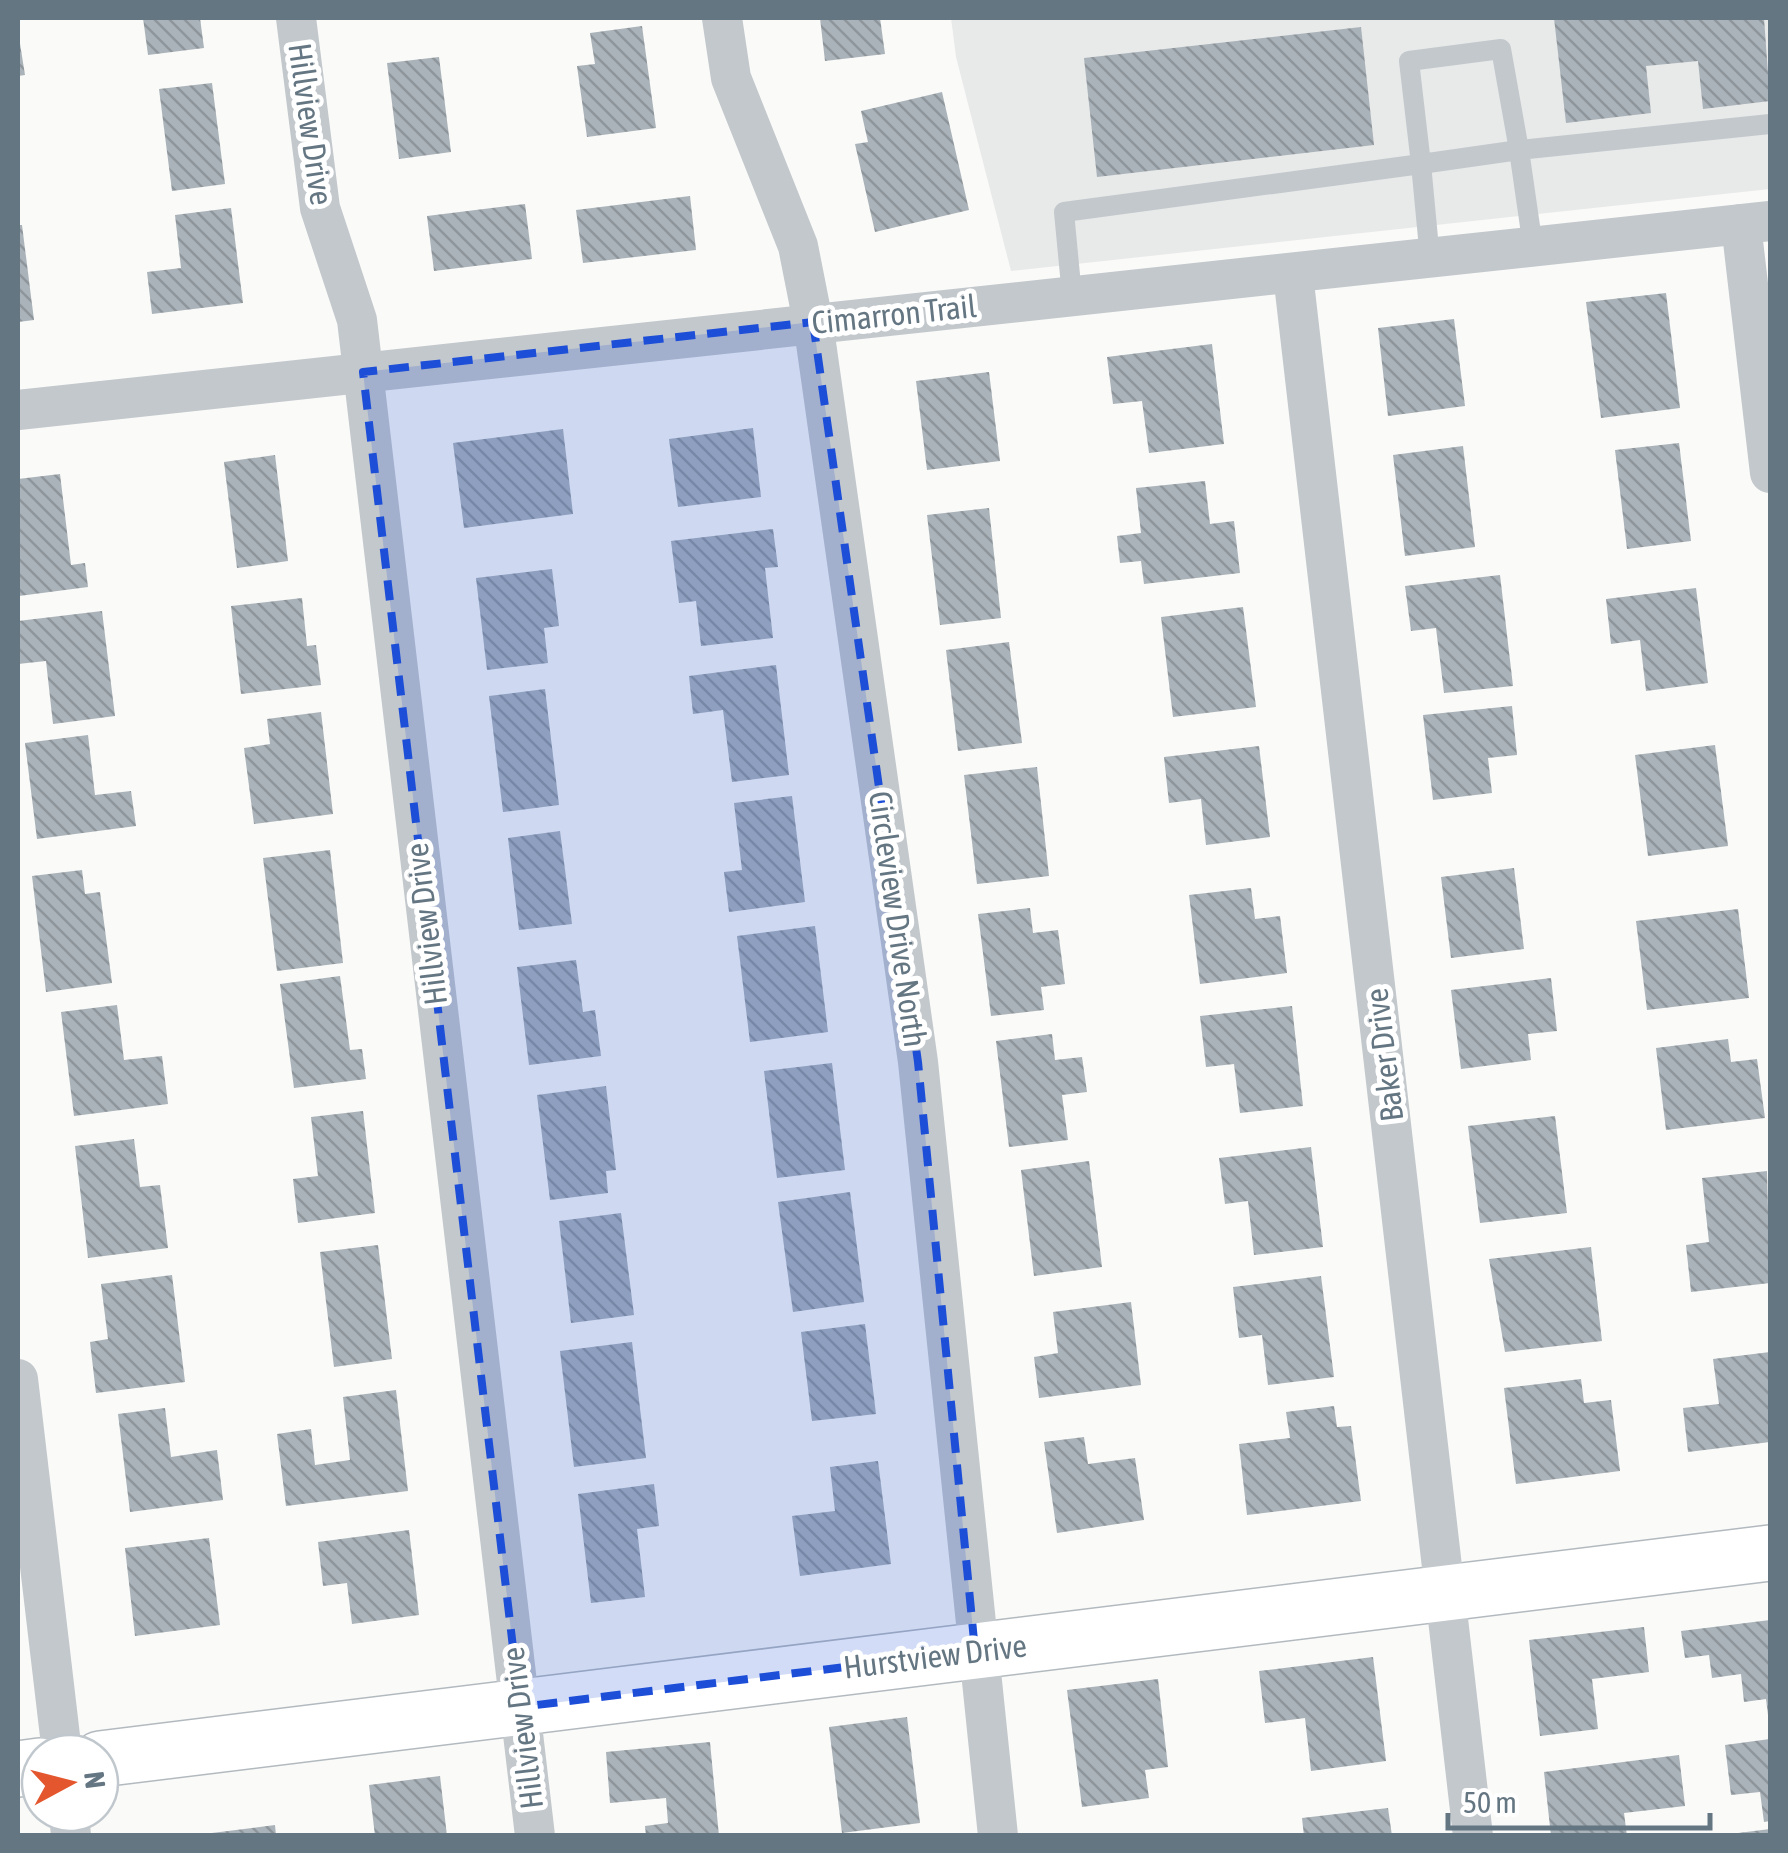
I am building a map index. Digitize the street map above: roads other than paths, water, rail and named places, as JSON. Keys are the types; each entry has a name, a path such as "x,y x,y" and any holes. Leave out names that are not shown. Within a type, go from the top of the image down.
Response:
{"street":[{"name":"Hillview Drive","path":"296,18 320,208 357,320 535,1836"},
{"name":"Circleview Drive North","path":"722,18 731,78 798,246 812,322 918,1062 975,1651 998,1836"},
{"name":"Cimarron Trail","path":"18,410 1756,223"},
{"path":"1756,223 1770,474"},
{"name":"Baker Drive","path":"1293,274 1473,1836"},
{"path":"18,1379 60,1733"},
{"name":"Hurstview Drive","path":"120,1757 1770,1552"}],"lane":[{"path":"1430,258 1409,62 1501,49 1533,248"},
{"path":"1072,296 1064,212 1519,150 1770,124"}]}
